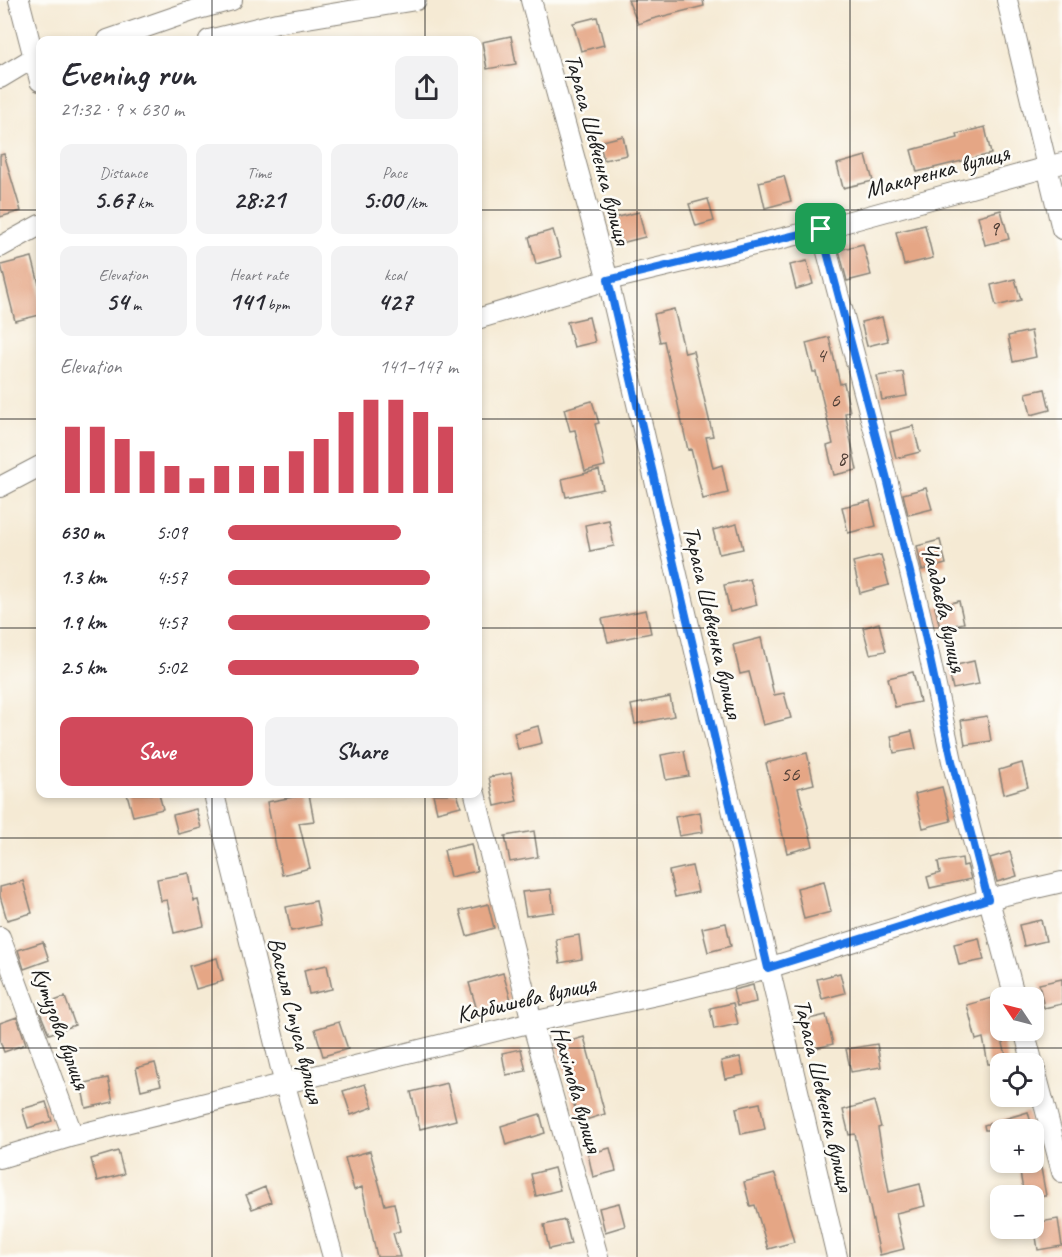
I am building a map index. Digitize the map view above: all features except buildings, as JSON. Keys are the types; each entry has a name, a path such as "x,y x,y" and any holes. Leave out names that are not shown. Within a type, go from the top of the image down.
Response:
{"street":[{"path":"19,0 36,51"},
{"path":"120,36 198,9 232,0"},
{"path":"225,36 277,23 416,0"},
{"name":"Тараса Шевченка вулиця","path":"531,0 608,280 837,1257"},
{"path":"1007,0 1054,165 1062,229"},
{"path":"0,78 36,58"},
{"name":"Макаренка вулиця","path":"482,318 608,280 821,229 1054,165"},
{"path":"0,247 36,227"},
{"name":"Чаадаєва вулиця","path":"821,229 921,617 952,761 1012,987"},
{"path":"0,487 36,468"},
{"name":"Василя Стуса вулиця","path":"215,798 285,1085 333,1257"},
{"name":"Нахімова вулиця","path":"476,798 532,1022 598,1257"},
{"name":"Карбишева вулиця","path":"0,1158 73,1136 532,1022 768,968 988,899 1062,882"},
{"name":"Кутузова вулиця","path":"0,937 73,1136"},
{"path":"1044,1106 1062,1172"}],"route":[{"path":"821,229 888,483 921,617 952,761 988,899 768,968 608,280 821,229"}]}
